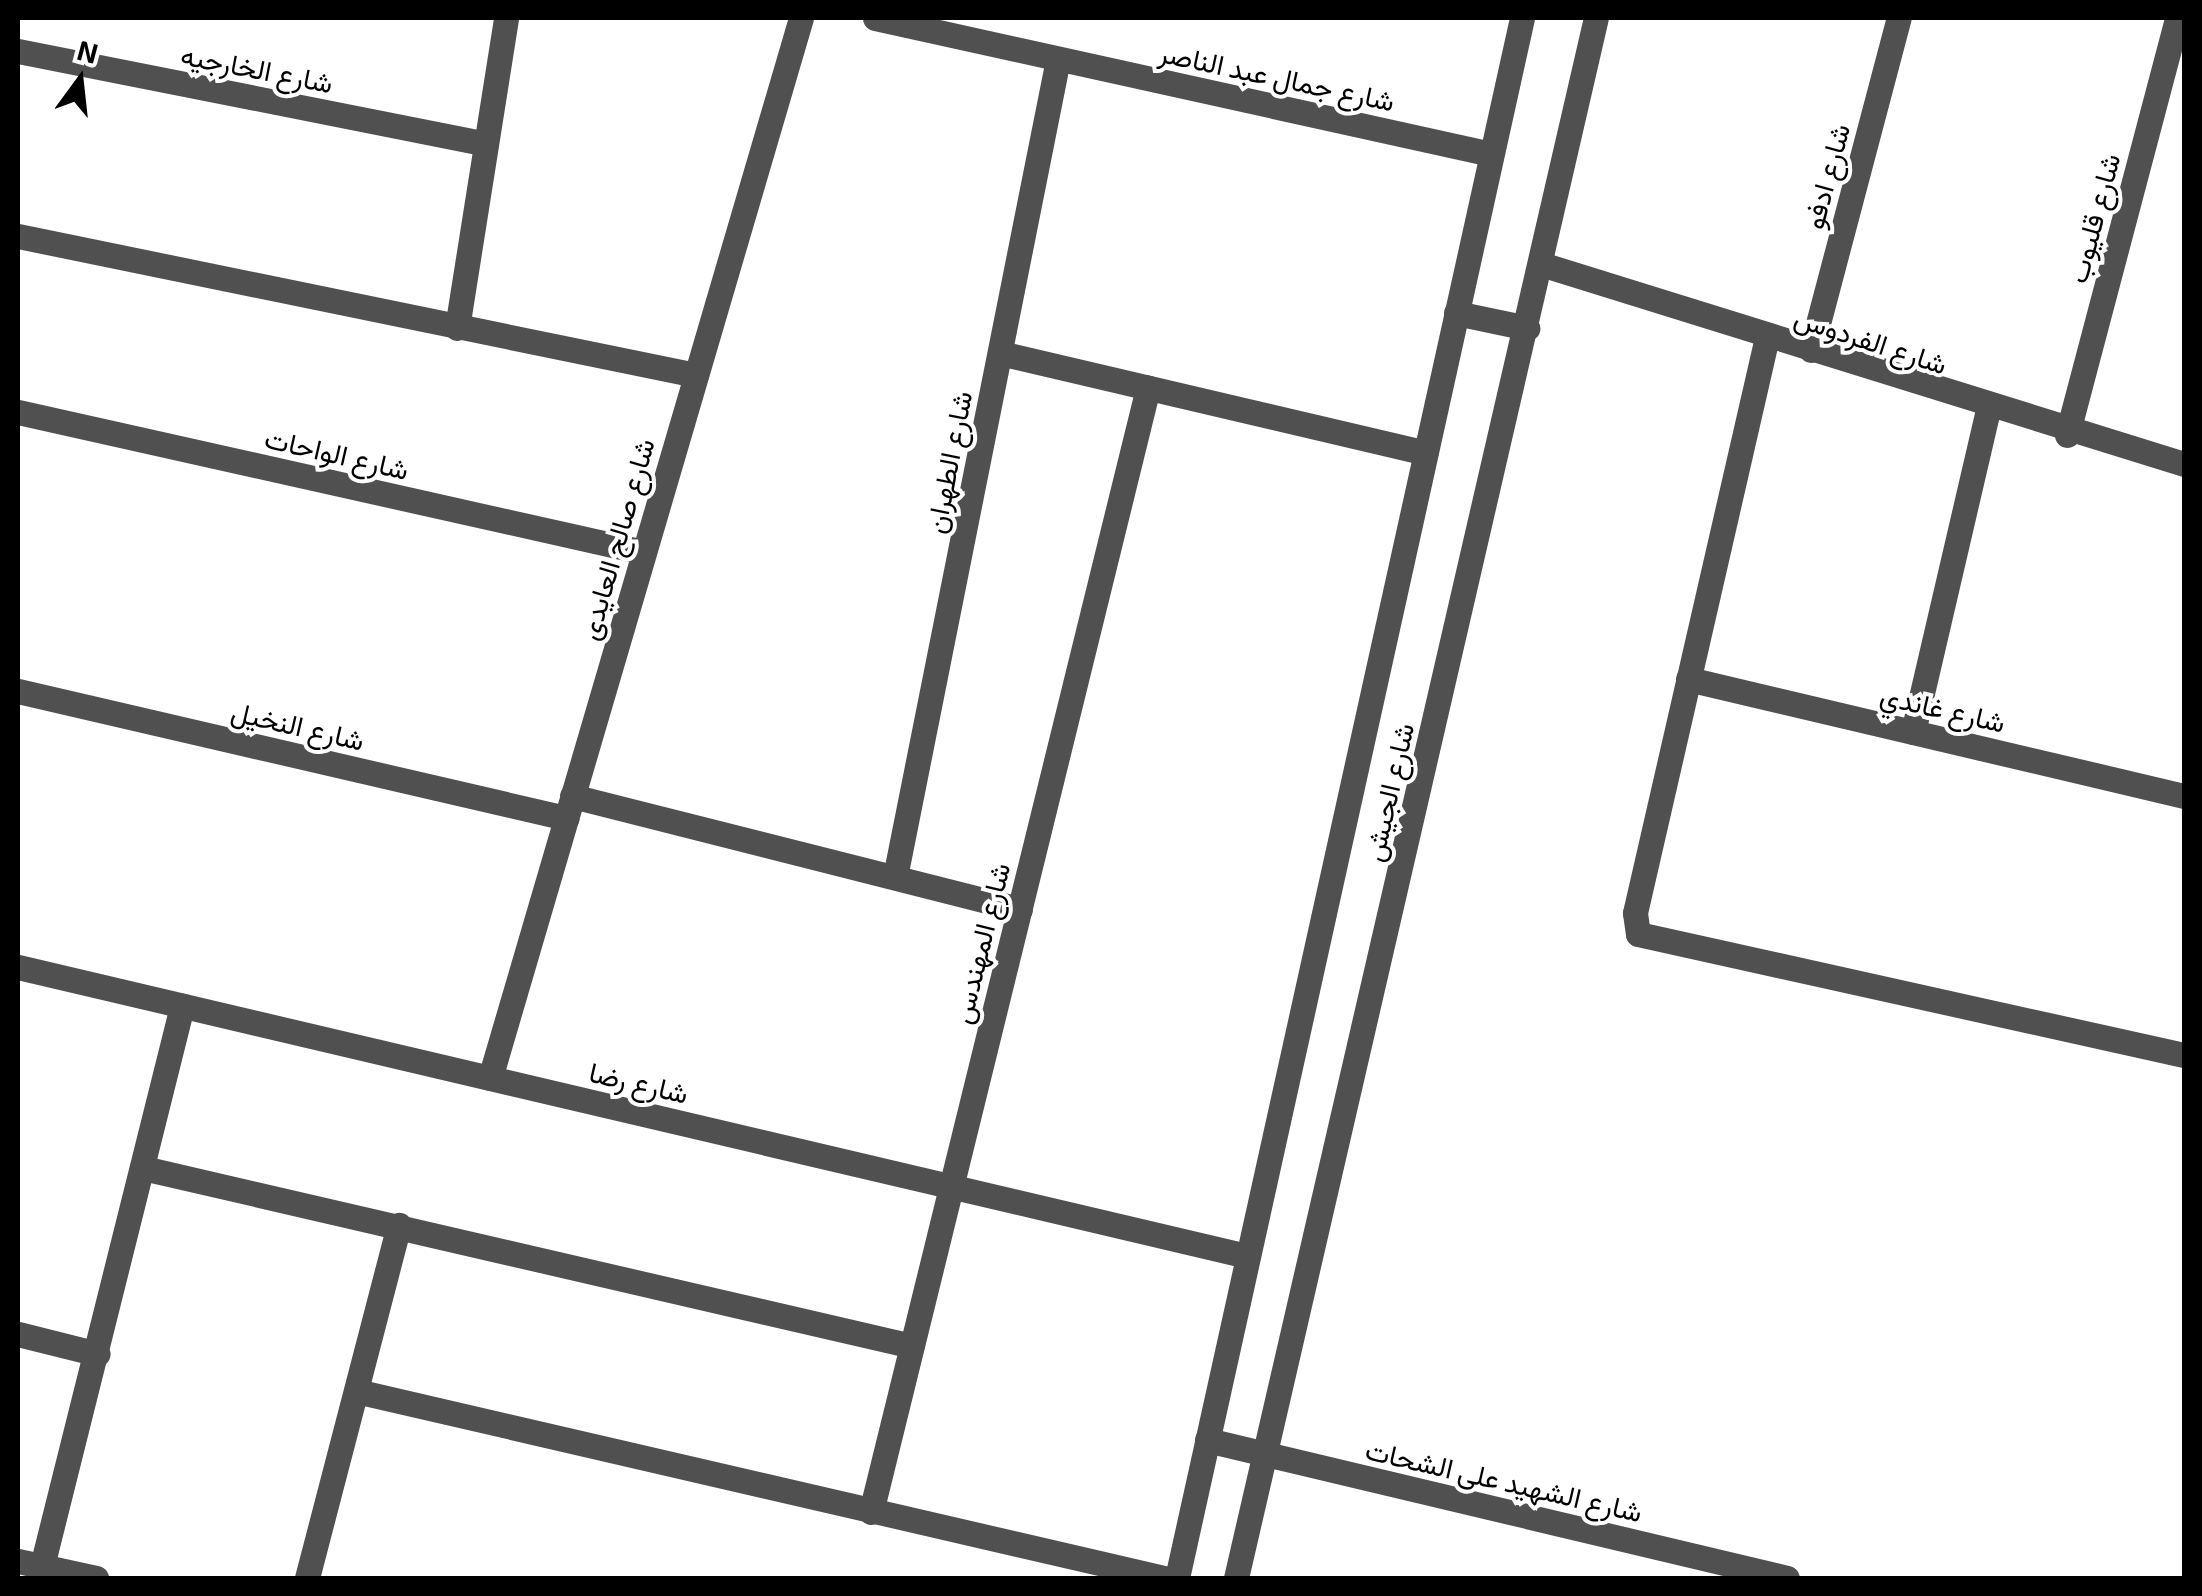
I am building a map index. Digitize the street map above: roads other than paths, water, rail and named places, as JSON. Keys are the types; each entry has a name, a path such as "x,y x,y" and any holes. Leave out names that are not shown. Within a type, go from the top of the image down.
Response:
{"street":[{"path":"457,328 506,18"},
{"name":"شارع صالح العايدى","path":"490,1078 801,18"},
{"name":"شارع جمال عبد الناصر","path":"875,18 1491,154"},
{"name":"شارع الجيش","path":"1177,1578 1522,18"},
{"name":"شارع الجيش","path":"1236,1578 1596,18"},
{"name":"شارع ادفو","path":"1810,350 1899,18"},
{"name":"شارع قليوب","path":"2067,435 2178,18"},
{"name":"شارع الخارجيه","path":"18,51 486,144"},
{"name":"شارع الطهران","path":"895,877 1058,58"},
{"path":"18,236 696,375"},
{"name":"شارع الفردوس","path":"1541,264 2067,435 2184,464"},
{"path":"1456,313 1527,328"},
{"path":"1766,337 1635,913 1646,941 2184,1056"},
{"path":"1000,353 1425,453"},
{"name":"شارع المهندس","path":"872,1512 1148,388"},
{"path":"1914,732 1988,410"},
{"name":"شارع الواحات","path":"18,412 644,552"},
{"name":"شارع غاندي","path":"1688,679 2184,796"},
{"name":"شارع النخيل","path":"18,691 895,877 1020,908"},
{"name":"شارع رضا","path":"18,967 1247,1256"},
{"path":"96,1578 32,1569 98,1354 182,1006"},
{"path":"143,1168 912,1346"},
{"path":"307,1578 399,1225"},
{"path":"18,1334 98,1354"},
{"path":"356,1391 1164,1578"},
{"name":"شارع الشهيد على الشحات","path":"1207,1440 1787,1578"}]}
